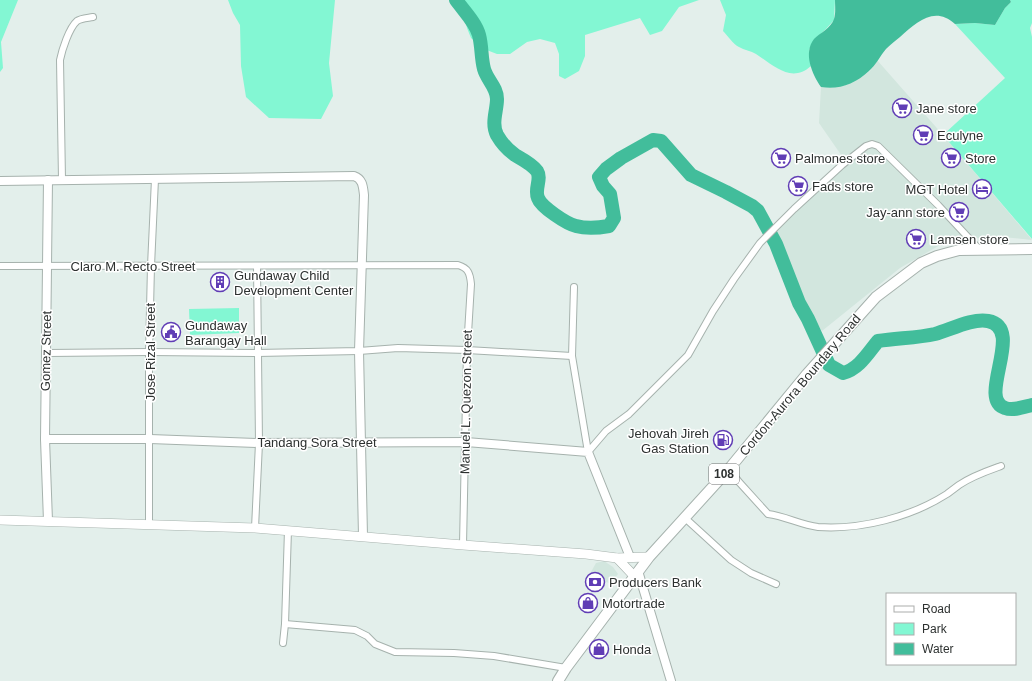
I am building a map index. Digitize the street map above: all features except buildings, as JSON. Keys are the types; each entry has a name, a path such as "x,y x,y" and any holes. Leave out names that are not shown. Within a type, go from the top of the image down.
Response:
{"main road":[{"name":"Cordon-Aurora Boundary Road","path":"558,681 566,668 649,557 729,469 807,374 876,297 921,263 937,256 959,250 1032,249"},
{"path":"0,520 255,528 579,553 617,558 649,557"},
{"path":"617,558 636,574"}],"street":[{"path":"62,180 60,60 62,51 74,25 79,20 93,17"},
{"path":"588,452 606,431 629,414 688,355 713,311 760,243 776,226 842,165 866,146 874,144 878,146 938,205 979,249"},
{"path":"0,181 354,176 360,179 364,195 359,352 363,536"},
{"name":"Jose Rizal Street","path":"149,525 149,352 155,179"},
{"name":"Gomez Street","path":"48,180 45,439 48,521"},
{"name":"Claro M. Recto Street","path":"0,266 458,265"},
{"name":"Manuel L. Quezon Street","path":"458,265 467,269 470,277 463,545"},
{"path":"255,528 259,443 257,266"},
{"path":"574,287 572,356 588,452 630,557"},
{"path":"47,353 359,352 398,348 572,356"},
{"name":"Tandang Sora Street","path":"45,439 150,439 259,443 466,442 588,452"},
{"path":"729,469 768,514 806,525 819,527 863,524 901,516 947,494 973,477 1001,466"},
{"path":"685,518 731,560 751,573 776,584"},
{"path":"283,644 288,530"},
{"path":"636,574 671,681"},
{"path":"285,624 355,630 367,636 375,644 395,652 454,653 494,656 566,668"}],"shaded area":[{"path":"877,60 1032,240 986,237 940,245 900,268 822,331 799,303 776,244 776,227 846,162 819,123 821,87 839,87 852,83 870,71"},
{"path":"604,561 613,567 618,574 610,584 591,572 596,563"}],"green space":[{"path":"0,0 18,0 1,42 3,68 0,72"},
{"path":"228,0 335,0 329,63 333,96 321,119 269,118 246,97 241,66 240,25"},
{"path":"454,0 699,0 679,7 662,31 650,35 640,18 585,35 585,56 579,71 565,79 559,76 559,54 555,43 540,39 527,42 510,54 497,54 484,49 471,38 462,9"},
{"path":"720,0 835,0 834,20 814,40 809,50 811,66 804,71 789,73 782,71 756,54 737,46 733,42 723,31 726,15"},
{"path":"1010,0 1032,0 1032,23 1030,28 1032,37 1032,239 943,135 1005,78 955,24 975,23 995,25 1005,8 1011,2"},
{"path":"239,308 239,333 190,335 189,309"}],"water":[{"path":"835,0 1010,0 1011,2 1005,8 995,25 975,23 955,24 940,16 926,18 912,26 889,46 864,76 852,83 840,87 828,88 821,87 815,76 810,63 809,51 814,39 833,22 835,14"}],"waterway":[{"path":"456,0 473,22 479,35 484,69 497,95 494,122 497,135 510,151 535,168 539,177 537,191 538,198 540,202 555,215 572,225 580,227 592,228 609,226 614,218 610,194 603,186 599,177 606,169 621,158 653,140 661,141 691,175 726,192 752,206 758,211 776,244 799,303 829,365 843,373 854,368 878,341 935,334 975,321 988,321 998,326 1003,336 995,392 998,402 1008,409 1032,405"}],"place":[{"name":"Jane store","path":"902,108"},
{"name":"Eculyne","path":"923,135"},
{"name":"Palmones store","path":"781,158"},
{"name":"Store","path":"951,158"},
{"name":"Fads store","path":"798,186"},
{"name":"MGT Hotel","path":"982,189"},
{"name":"Jay-ann store","path":"959,212"},
{"name":"Lamsen store","path":"916,239"},
{"name":"Gundaway Child Development Center","path":"220,282"},
{"name":"Gundaway Barangay Hall","path":"171,332"},
{"name":"Jehovah Jireh Gas Station","path":"723,440"},
{"name":"Producers Bank","path":"595,582"},
{"name":"Motortrade","path":"588,603"},
{"name":"Honda","path":"599,649"}]}
